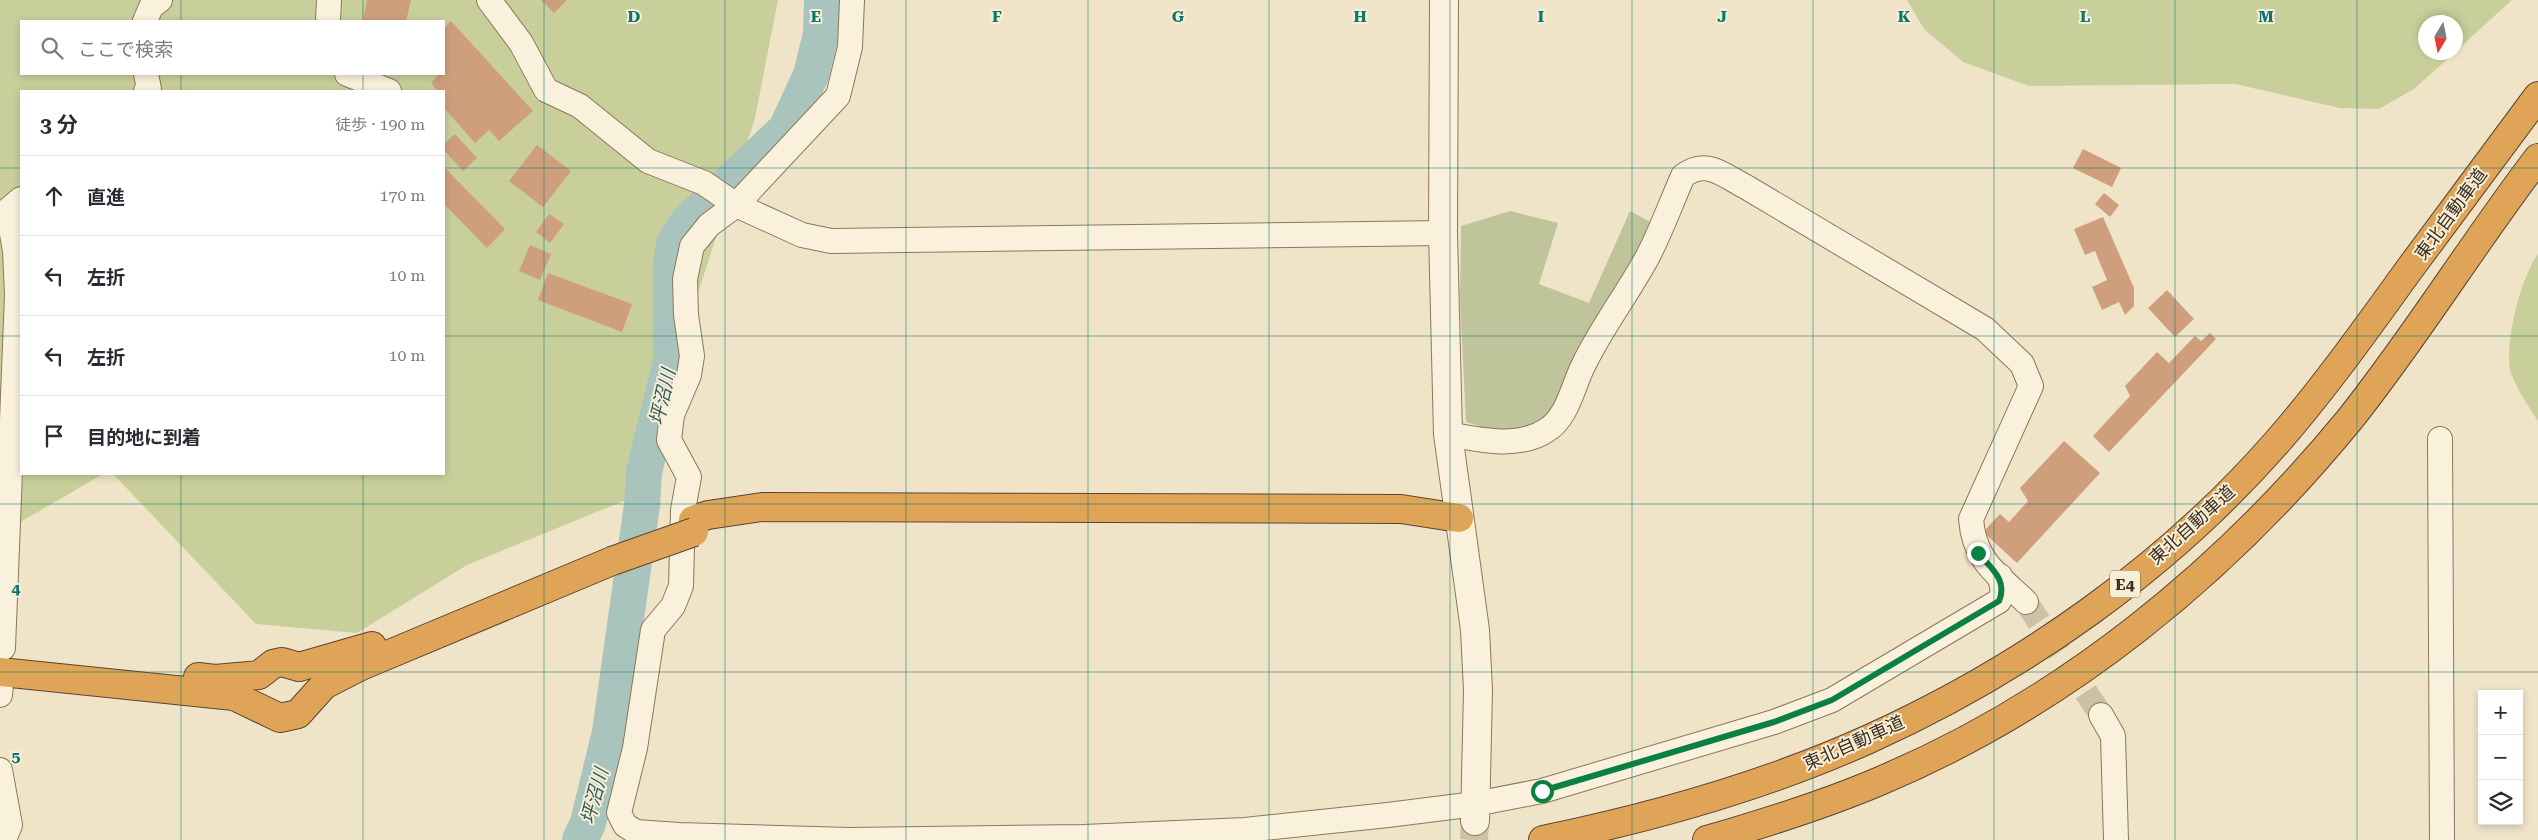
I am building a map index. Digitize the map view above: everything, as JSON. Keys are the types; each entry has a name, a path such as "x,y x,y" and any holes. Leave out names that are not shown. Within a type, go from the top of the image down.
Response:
{"highway":[{"name":"東北自動車道","path":"1543,840 1610,826 1696,802 1780,775 1869,739 1944,701 2020,659 2088,612 2165,551 2219,503 2278,442 2345,359 2538,96"},
{"name":"東北自動車道","path":"1707,840 1820,805 1883,780 1955,745 2038,698 2100,657 2155,615 2205,573 2254,524 2351,417 2538,158"},
{"path":"1,661 215,679 259,675 274,664 291,663 299,667 359,651 693,526 766,518 1387,528 1459,518"},
{"path":"1,661 234,696 270,715 289,717 305,708 324,685 361,666 612,556"}],"street":[{"path":"145,20 151,7 160,0"},
{"path":"328,20 329,0"},
{"path":"489,0 521,43 546,90 580,106 648,161 802,235 831,241 1443,233"},
{"path":"852,0 850,47 838,96 725,197 709,226 692,246 685,279 686,315 692,356 689,375 672,415 669,440 689,477 683,510 681,586 673,606 653,630 635,748 619,813 625,825 636,832 849,840 1084,837 1246,830 1475,812 1774,722 1832,700 1999,601 2003,592 2000,576"},
{"path":"1444,0 1443,233 1448,434 1475,638 1478,690 1475,812"},
{"path":"146,75 149,89 148,90"},
{"path":"350,75 387,90"},
{"path":"1448,434 1475,439 1512,441 1533,438 1550,429 1565,409 1584,364 1648,255 1683,176 1694,167 1708,168 1746,187 1985,329 2022,364 2031,386 1971,519 1972,536 1978,553 2026,602"},
{"path":"1,661 17,295 15,251 8,210 20,200"},
{"path":"2440,439 2442,840"},
{"path":"0,695 1,685"},
{"path":"2101,715 2113,736 2116,840"},
{"path":"0,770 10,825 6,834 0,838"}],"green space":[{"path":"0,0 778,0 755,118 631,498 467,565 357,633 256,624 114,475 445,475 445,90 20,90 20,475 101,475 0,534"},
{"path":"1907,0 2512,0 2463,45 2463,15 2418,15 2418,60 2446,60 2414,89 2379,109 2340,108 2235,84 2029,86 1963,62 1924,29"},
{"path":"1510,211 1558,223 1539,284 1589,303 1630,211 1654,224 1551,412 1534,427 1493,430 1466,422 1460,299 1461,226"},
{"path":"2538,254 2538,421 2511,373 2509,346 2515,312 2525,278"}],"building":[{"path":"367,0 411,0 406,20 363,20"},
{"path":"541,0 567,0 554,13"},
{"path":"451,21 533,111 499,141 489,130 475,143 445,109 445,90 437,90 431,83 438,75 445,75 445,27"},
{"path":"455,134 477,158 463,171 445,151 445,143"},
{"path":"537,145 571,171 543,207 509,181"},
{"path":"2083,149 2121,168 2112,187 2073,168"},
{"path":"445,168 505,229 487,248 445,205"},
{"path":"2104,193 2119,205 2110,217 2095,204"},
{"path":"549,214 564,224 550,243 536,232"},
{"path":"2103,217 2134,288 2134,306 2125,315 2119,302 2102,310 2092,287 2107,280 2095,251 2085,255 2074,229"},
{"path":"530,245 551,254 540,280 519,271"},
{"path":"548,273 632,304 622,332 538,300"},
{"path":"2167,290 2194,319 2175,337 2148,308"},
{"path":"2210,333 2216,339 2109,452 2093,436 2130,396 2125,386 2157,352 2169,363 2195,336 2201,341"},
{"path":"2064,441 2100,473 2017,563 1983,532 2000,514 2009,522 2028,501 2020,488"}],"waterway":[{"name":"坪沼川","path":"580,840 588,823 610,732 642,505 644,472 671,361 671,263 675,241 688,222 786,129 811,75 821,34 822,0"}],"tunnel":[{"path":"2026,602 2101,715"},
{"path":"1474,840 1475,821"}],"route":[{"path":"1542,791 1774,722 1832,700 1999,601 2003,592 2000,576 1978,553"}]}
